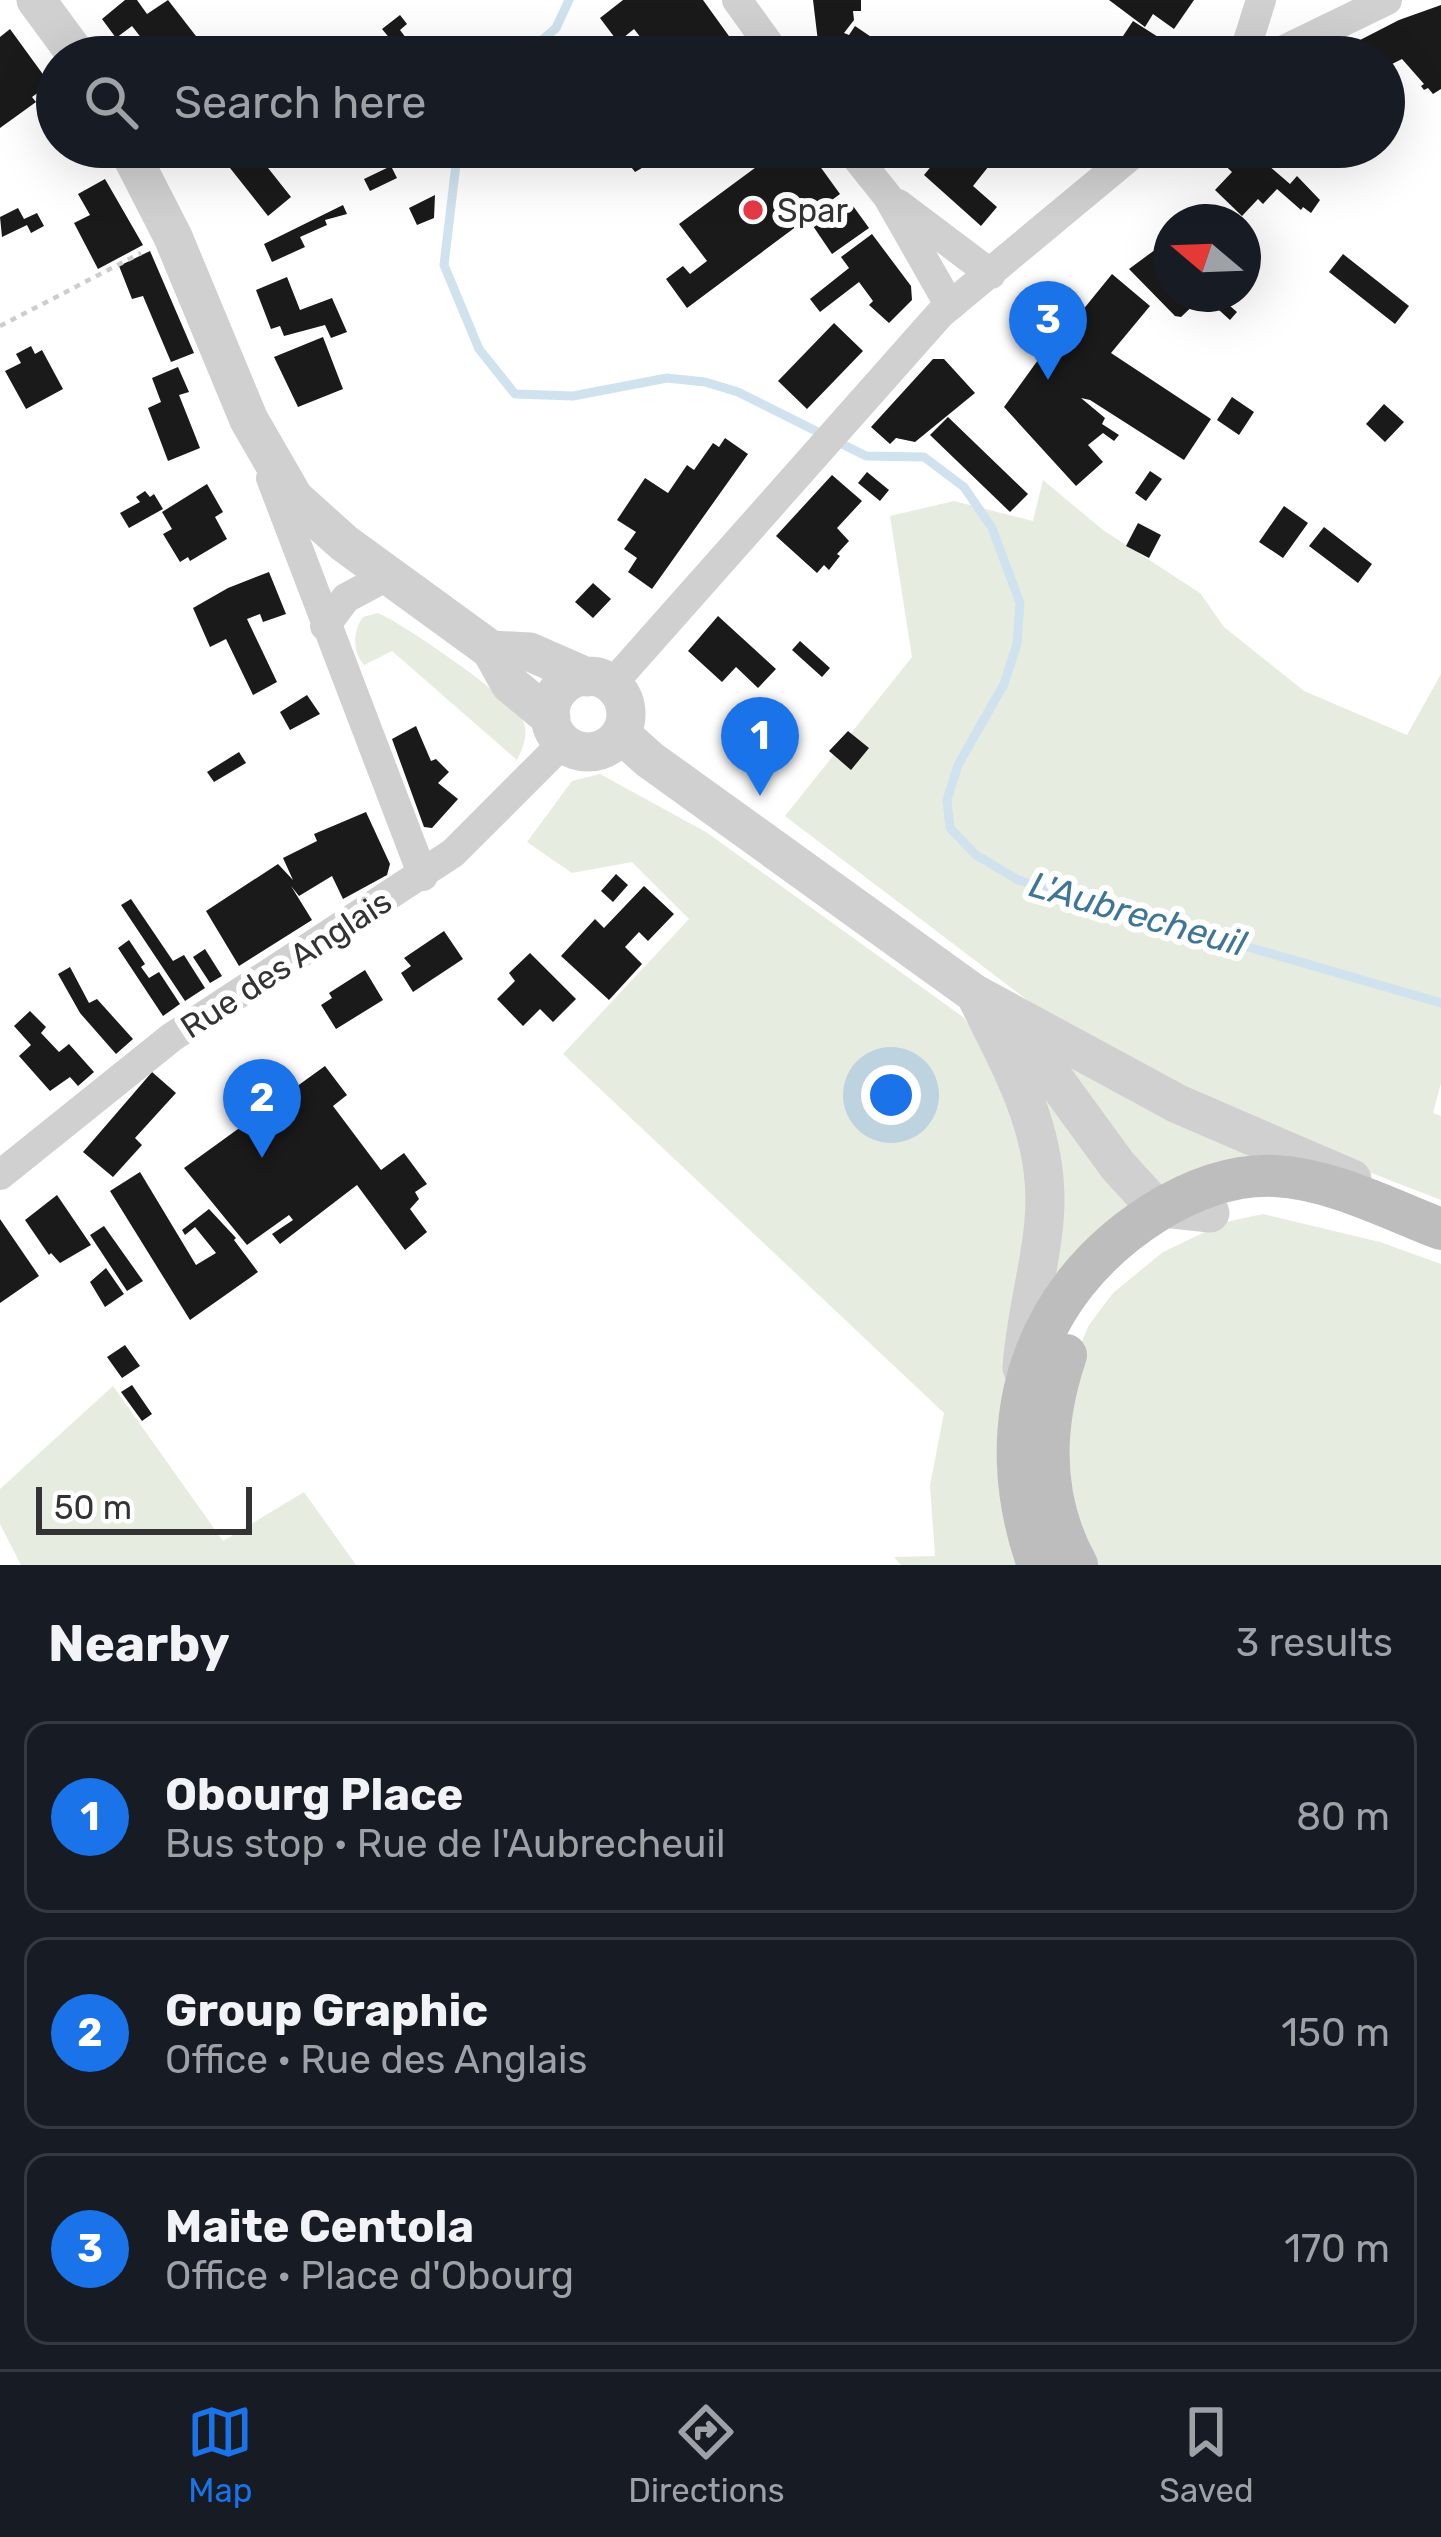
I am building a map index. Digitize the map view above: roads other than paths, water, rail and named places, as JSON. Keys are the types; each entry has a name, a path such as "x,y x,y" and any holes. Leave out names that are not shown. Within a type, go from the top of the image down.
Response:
{"main road":[{"path":"1038,1565 1016,1483 1020,1413 1048,1325 1096,1258 1127,1231 1216,1184 1275,1176 1335,1188 1440,1223"},
{"path":"1077,1565 1054,1508 1047,1429 1070,1346 1099,1292 1130,1261 1210,1213 1264,1202 1307,1202 1440,1223"}],"street":[{"path":"36,0 63,36"},
{"path":"737,0 763,36"},
{"path":"1250,36 1261,0"},
{"path":"1313,36 1387,0"},
{"path":"138,168 173,238 250,419 423,876"},
{"path":"865,168 888,197 950,306"},
{"path":"557,730 551,705 564,685 599,681 950,306 1116,168"},
{"path":"888,197 991,274"},
{"path":"250,419 295,498 344,543 490,650 510,684 557,730 587,752 612,744 621,734 626,713 620,692 530,652 490,650"},
{"path":"325,626 346,598 389,575"},
{"name":"Rue des Anglais","path":"0,1175 172,1036 453,853 557,730"},
{"path":"621,734 650,760 975,994 1178,1104 1367,1185 1440,1223"},
{"path":"975,994 1055,1081 1150,1201 1163,1208 1210,1213"},
{"path":"975,994 1028,1100 1046,1176 1020,1413"}],"waterway":[{"name":"L'Aubrecheuil","path":"547,36 569,0"},
{"name":"L'Aubrecheuil","path":"456,168 444,265 479,349 515,394 573,396 667,378 705,382 738,392 866,456 924,457 964,487 992,528 1020,603 1017,644 1004,684 958,765 947,800 950,828 976,855 1018,880 1441,1003"}],"place":[{"name":"Spar","path":"753,210"},
{"name":"Maite Centola","path":"1048,380"},
{"name":"Obourg Place","path":"760,796"},
{"name":"Group Graphic","path":"262,1158"}]}
